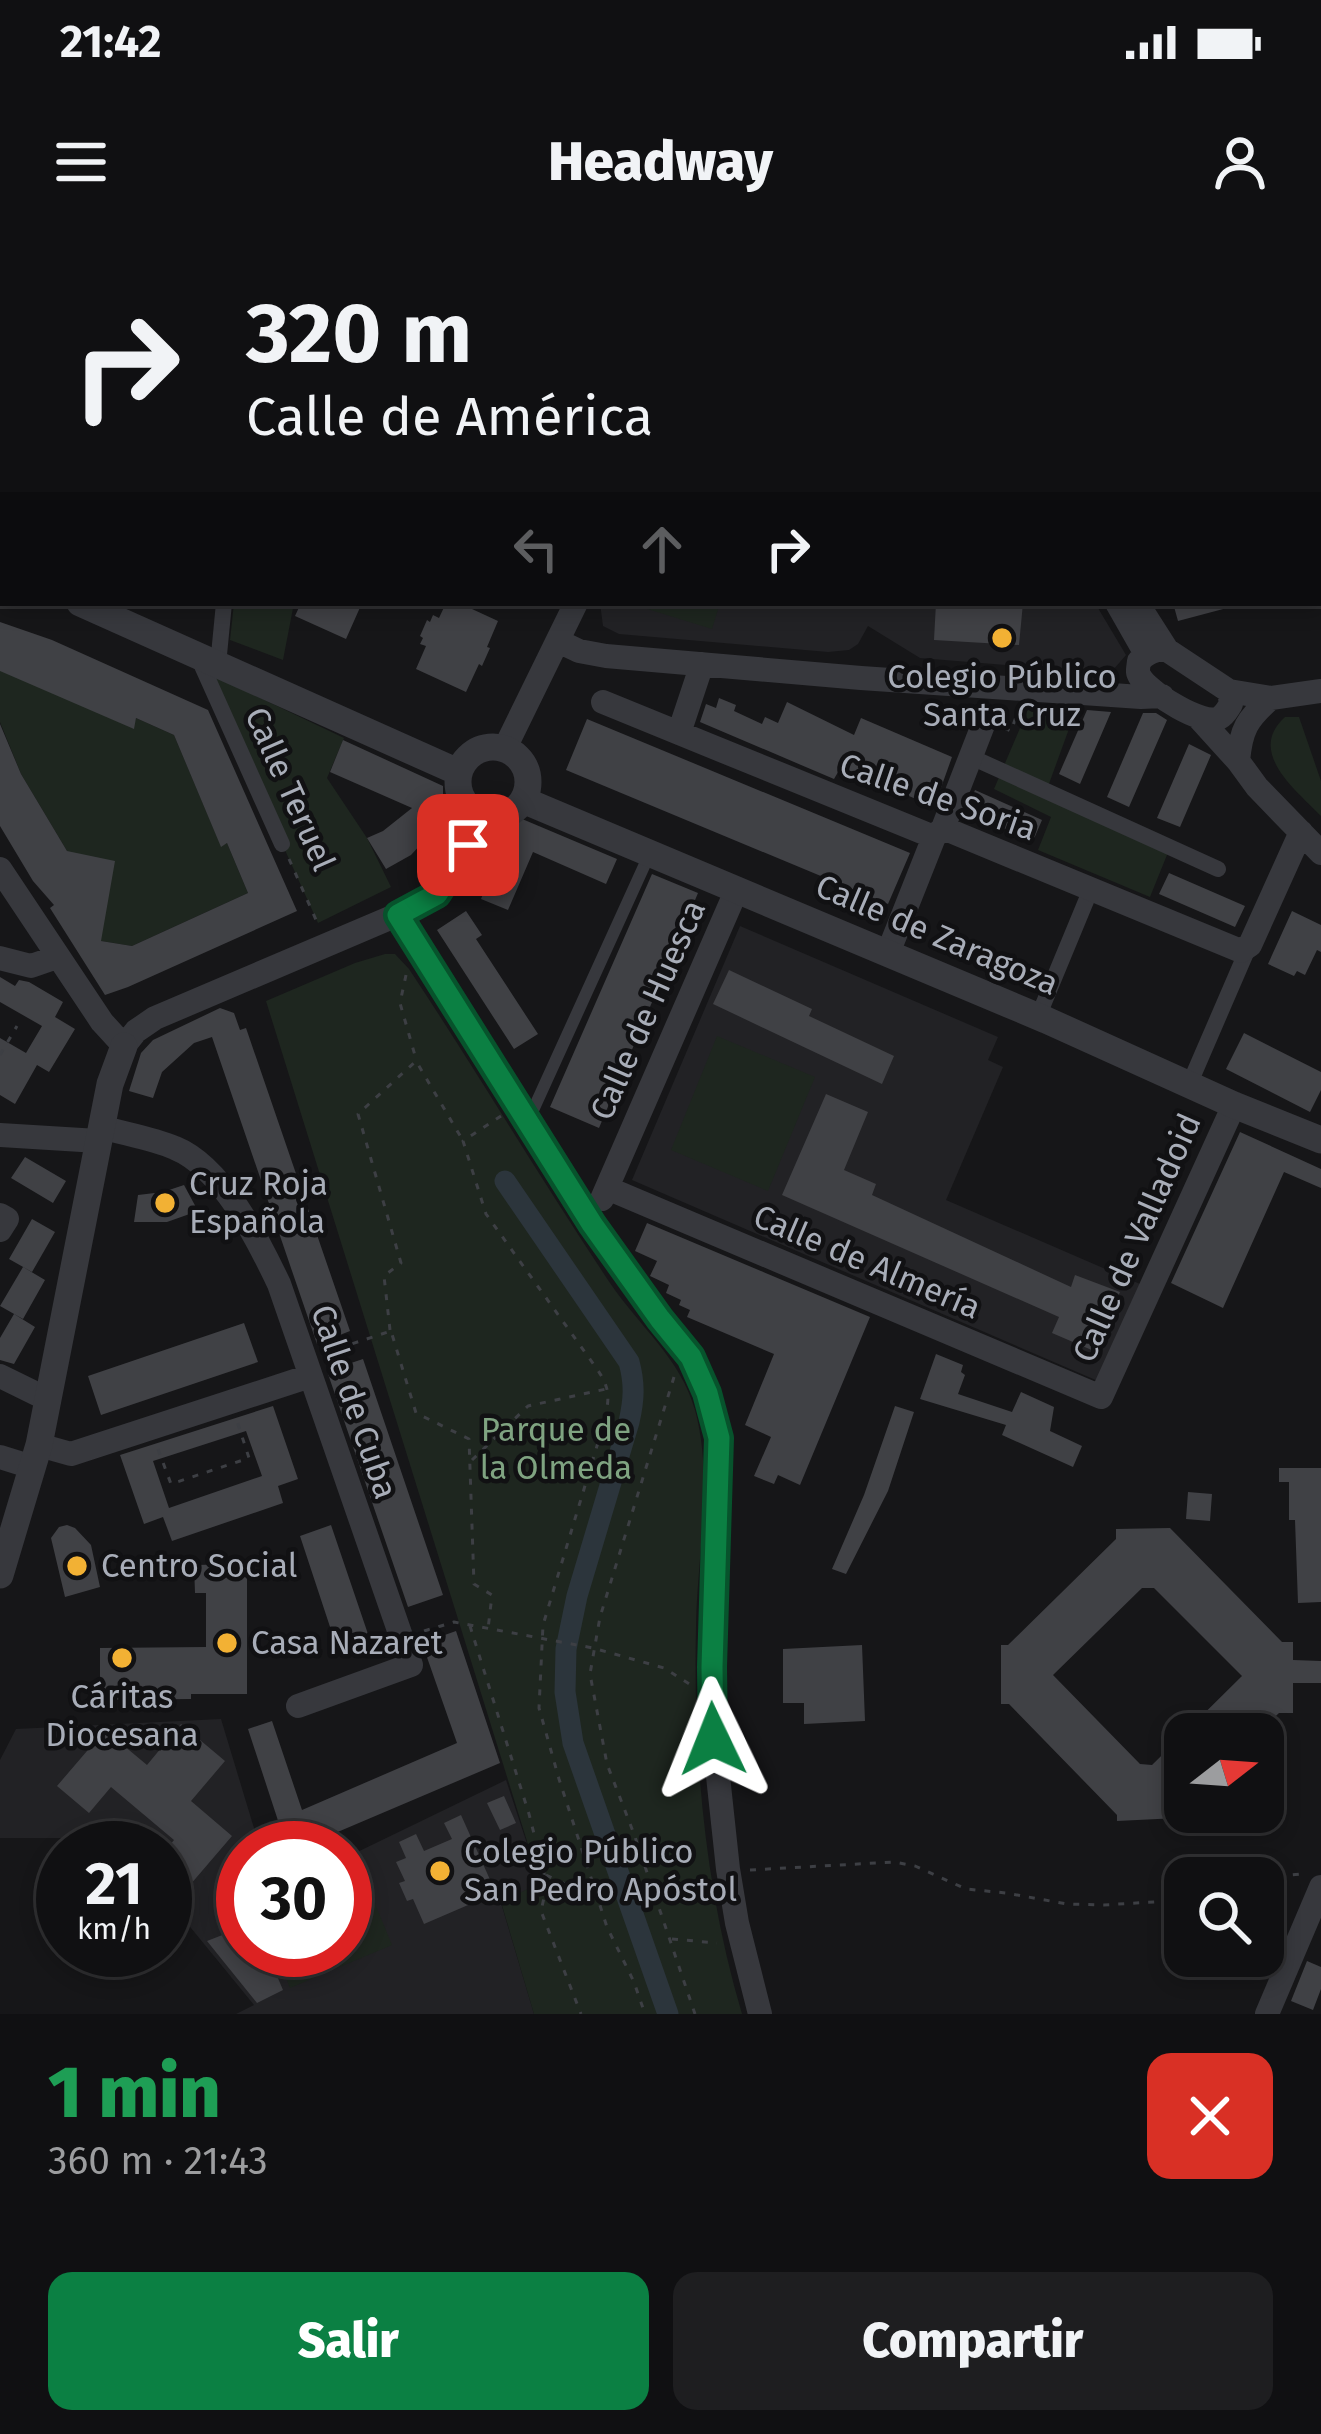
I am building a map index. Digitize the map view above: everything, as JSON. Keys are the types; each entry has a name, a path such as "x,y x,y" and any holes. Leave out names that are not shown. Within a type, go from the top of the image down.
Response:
{"street":[{"path":"87,606 458,772"},
{"path":"208,661 223,606"},
{"path":"505,748 575,606"},
{"path":"1119,606 1156,652 1229,691 1271,698 1321,691"},
{"path":"1139,606 1156,652"},
{"path":"558,641 607,656 861,678 1162,696"},
{"path":"1156,652 1138,662 1145,684 1198,717 1321,853"},
{"name":"Calle Teruel","path":"208,661 282,844"},
{"path":"679,733 702,664"},
{"path":"1198,717 1223,716 1231,704 1229,691"},
{"path":"1238,760 1247,721 1271,698"},
{"name":"Calle de Soria","path":"603,702 1091,889 1241,952 1250,945"},
{"path":"888,953 986,720"},
{"path":"505,748 526,770 523,800 505,815 481,815 461,798 458,772 477,750 505,748"},
{"path":"971,757 1218,869"},
{"name":"Calle de Zaragoza","path":"523,800 1321,1140"},
{"path":"0,1575 36,1456 99,1134 124,1046 155,1018 323,934 398,915 437,894 481,815"},
{"path":"1189,1085 1300,832"},
{"path":"0,869 102,1022 124,1046"},
{"path":"1038,1017 1091,889"},
{"name":"Calle de Huesca","path":"592,1224 737,890"},
{"path":"398,915 592,1224 691,1357 707,1393 719,1438 712,1700 719,1803 728,1869 760,2014"},
{"path":"0,958 32,966 57,957"},
{"name":"Calle de Valladoid","path":"1101,1397 1234,1105"},
{"name":"Calle de Cuba","path":"0,1135 99,1134 178,1149 218,1184 265,1254 279,1284 401,1638"},
{"name":"Calle de Almería","path":"607,1188 1101,1397"},
{"path":"0,1215 7,1219 0,1230"},
{"path":"0,1457 71,1454 232,1402 308,1368"},
{"path":"0,1376 49,1400"},
{"path":"298,1706 411,1665 401,1638"},
{"path":"1271,2013 1312,1881"}],"lane":[{"path":"523,1112 650,853"}],"path":[{"path":"986,720 1011,731 1024,689"},
{"name":"Calle Teruel","path":"282,844 323,934"},
{"path":"421,955 409,964 400,1003 416,1061 463,1142 486,1214 608,1388 603,1426 543,1625 539,1708 607,1927 645,2014"},
{"path":"0,1055 17,1026"},
{"path":"416,1061 358,1114 401,1263 385,1276 390,1331 416,1413 469,1439 474,1584 492,1595 488,1629"},
{"path":"463,1142 523,1112"},
{"path":"308,1368 390,1331"},
{"path":"683,1347 590,1648 590,1674 607,1764 695,2014"},
{"path":"470,1462 528,1406 608,1388"},
{"path":"151,1428 171,1484 249,1457 232,1402"},
{"path":"401,1638 454,1622 590,1648 664,1668 712,1700"},
{"path":"470,1626 544,1874 541,1912 581,2014"},
{"path":"728,1869 894,1862 915,1866 966,1889 1067,1904 1164,1902"},
{"path":"544,1874 599,1900"},
{"path":"671,1939 743,1945"}],"shaded area":[{"name":"Colegio Público Santa Cruz","path":"600,606 1097,606 1126,655 1113,670 1103,673 920,658 868,626 849,650 828,652 619,634 603,626"},
{"path":"740,926 998,1037 988,1060 1003,1067 946,1200 1140,1284 1098,1381 632,1180"},
{"name":"Colegio Público San Pedro Apóstol","path":"221,1719 252,1821 216,1821 216,1959 192,1929 192,1821 36,1821 36,1838 0,1838 0,1760 16,1729"},
{"name":"Colegio Público San Pedro Apóstol","path":"506,1780 540,1883 501,1903 534,2014 236,2014 254,2005 231,1977 372,1977 372,1845"}],"green space":[{"path":"234,606 293,606 283,660 230,640"},
{"path":"638,606 719,606 712,629"},
{"path":"0,669 133,728 136,718 174,735 221,846 227,843 248,893 132,946 101,941 67,851 21,774 0,722"},
{"path":"204,671 344,738 327,778 367,838 391,887 318,923"},
{"path":"1029,707 1074,715 1046,792 1171,845 1150,897 1038,850 1051,817 994,789"},
{"path":"1285,717 1299,717 1321,781 1321,816 1288,782 1273,757 1274,730"},
{"name":"Parque de la Olmeda","path":"395,954 409,969 610,1283 670,1359 689,1392 701,1437 704,1491 696,1627 699,1774 710,1871 742,2014 534,2014 501,1902 540,1883 266,1001"},
{"path":"717,1036 815,1077 768,1191 671,1150"},
{"path":"372,1896 392,1945 372,1953"},
{"path":"286,1977 316,1977 290,1988"}],"building":[{"path":"300,606 361,606 346,639 295,616"},
{"path":"445,606 466,606 498,621 482,666 479,664 466,692 416,669 426,646 420,644 420,636 427,620 433,615 439,618"},
{"path":"936,606 1023,606 1019,645 934,640"},
{"path":"1174,606 1227,606 1227,608 1178,621"},
{"path":"0,622 52,640 208,710 297,911 105,995 50,908 54,905 33,881 0,826 0,724 21,774 67,851 115,861 101,941 132,946 248,893 227,843 221,847 174,735 136,718 134,729 0,671"},
{"path":"719,698 762,724 765,717 778,723 787,702 854,735 861,718 952,757 937,799 930,805 841,767 834,779 700,722 706,704 716,708"},
{"path":"1087,710 1111,712 1080,784 1059,774"},
{"path":"1143,713 1156,713 1167,720 1129,807 1107,797"},
{"path":"587,719 910,853 888,904 566,770"},
{"path":"343,740 443,786 443,799 423,842 386,869 367,838 412,808 330,772"},
{"path":"1189,744 1211,755 1180,827 1157,818"},
{"path":"975,790 1042,820 1033,841 967,812"},
{"path":"515,816 617,859 606,884 533,852 508,910 481,899"},
{"path":"1169,873 1245,906 1235,927 1159,894"},
{"path":"652,874 698,893 599,1128 550,1107"},
{"path":"466,911 482,935 476,939 538,1034 514,1049 437,930"},
{"path":"1292,911 1321,925 1321,952 1317,950 1305,975 1297,971 1294,976 1268,964"},
{"path":"729,970 812,1009 809,1016 894,1056 882,1084 713,1004"},
{"path":"0,977 15,986 19,980 29,982 63,1002 55,1017 75,1029 49,1072 37,1065 15,1104 0,1095 0,1038 26,1053 42,1026 0,1002"},
{"path":"220,1008 234,1013 240,1030 246,1028 350,1331 317,1344 212,1037 194,1043 162,1072 153,1098 129,1091 141,1053 153,1040"},
{"path":"1244,1033 1321,1072 1321,1090 1310,1112 1226,1069"},
{"path":"826,1094 868,1112 844,1170 876,1184 872,1195 1071,1287 1075,1275 1120,1292 1094,1351 1052,1333 1059,1317 782,1195"},
{"path":"1240,1132 1321,1169 1321,1188 1284,1172 1223,1308 1171,1283"},
{"path":"25,1157 66,1181 53,1203 11,1178"},
{"name":"Cruz Roja Española","path":"184,1185 198,1211 167,1222 134,1222 138,1195"},
{"path":"32,1219 55,1232 32,1272 9,1259"},
{"path":"647,1223 870,1317 800,1485 778,1475 774,1484 754,1476 771,1437 745,1425 774,1354 687,1317 690,1310 666,1293 669,1285 650,1276 657,1261 635,1251"},
{"path":"23,1267 45,1280 23,1319 0,1306"},
{"path":"14,1314 35,1327 14,1364 0,1360 0,1338"},
{"path":"244,1323 258,1362 101,1415 88,1376"},
{"path":"936,1354 963,1365 965,1375 958,1394 1012,1412 1021,1392 1054,1407 1050,1431 1082,1446 1073,1467 1002,1435 1006,1425 920,1399"},
{"path":"363,1359 443,1595 408,1607 327,1371"},
{"path":"273,1406 298,1479 278,1486 283,1503 172,1541 163,1517 144,1524 120,1455","holes":["246,1431 262,1476 169,1508 153,1461"]},
{"path":"895,1406 914,1412 888,1491 846,1574 832,1569"},
{"path":"1279,1468 1321,1468 1321,1602 1298,1603 1295,1520 1289,1520 1289,1482 1279,1482"},
{"path":"1188,1492 1212,1494 1210,1521 1186,1519"},
{"name":"Centro Social","path":"67,1525 91,1545 100,1587 65,1597 51,1538"},
{"path":"331,1525 368,1634 336,1645 300,1536"},
{"path":"1170,1528 1282,1642 1293,1642 1293,1660 1321,1661 1321,1683 1293,1683 1293,1713 1205,1713 1242,1676 1154,1588 1142,1588 1053,1675 1140,1764 1152,1765 1164,1753 1164,1819 1117,1821 1117,1815 1009,1704 1001,1704 1001,1645 1008,1645 1116,1539 1116,1529"},
{"path":"247,1564 247,1694 100,1700 100,1648 206,1647 206,1593 195,1593 194,1565"},
{"path":"456,1631 500,1763 364,1821 278,1821 248,1729 272,1721 302,1810 457,1743 422,1643"},
{"path":"862,1645 865,1721 804,1724 804,1703 783,1703 783,1649"},
{"path":"181,1724 225,1761 191,1801 216,1822 216,1855 192,1883 192,1821 151,1821 111,1787 89,1813 57,1786 105,1730 147,1765"},
{"path":"504,1796 516,1823 500,1830 487,1803"},
{"path":"461,1815 496,1893 424,1924 413,1899 407,1901 399,1883 405,1881 396,1862 406,1858 399,1842 416,1834 424,1851 452,1839 444,1823"},
{"path":"1307,1961 1321,1967 1321,1989 1313,2010 1291,2001"},
{"path":"236,1977 277,1977 283,1990 257,2003"}],"waterway":[{"path":"505,1181 631,1370 631,1414 577,1596 566,1649 565,1692 573,1743 668,2014"}],"place":[{"name":"Colegio Público Santa Cruz","path":"1002,638"},
{"name":"Cruz Roja Española","path":"165,1203"},
{"name":"Centro Social","path":"77,1566"},
{"name":"Casa Nazaret","path":"227,1643"},
{"name":"Cáritas Diocesana","path":"122,1658"},
{"name":"Colegio Público San Pedro Apóstol","path":"440,1871"}],"route":[{"path":"468,845 437,894 398,915 592,1224 691,1357 707,1393 719,1438 713,1739"}]}
